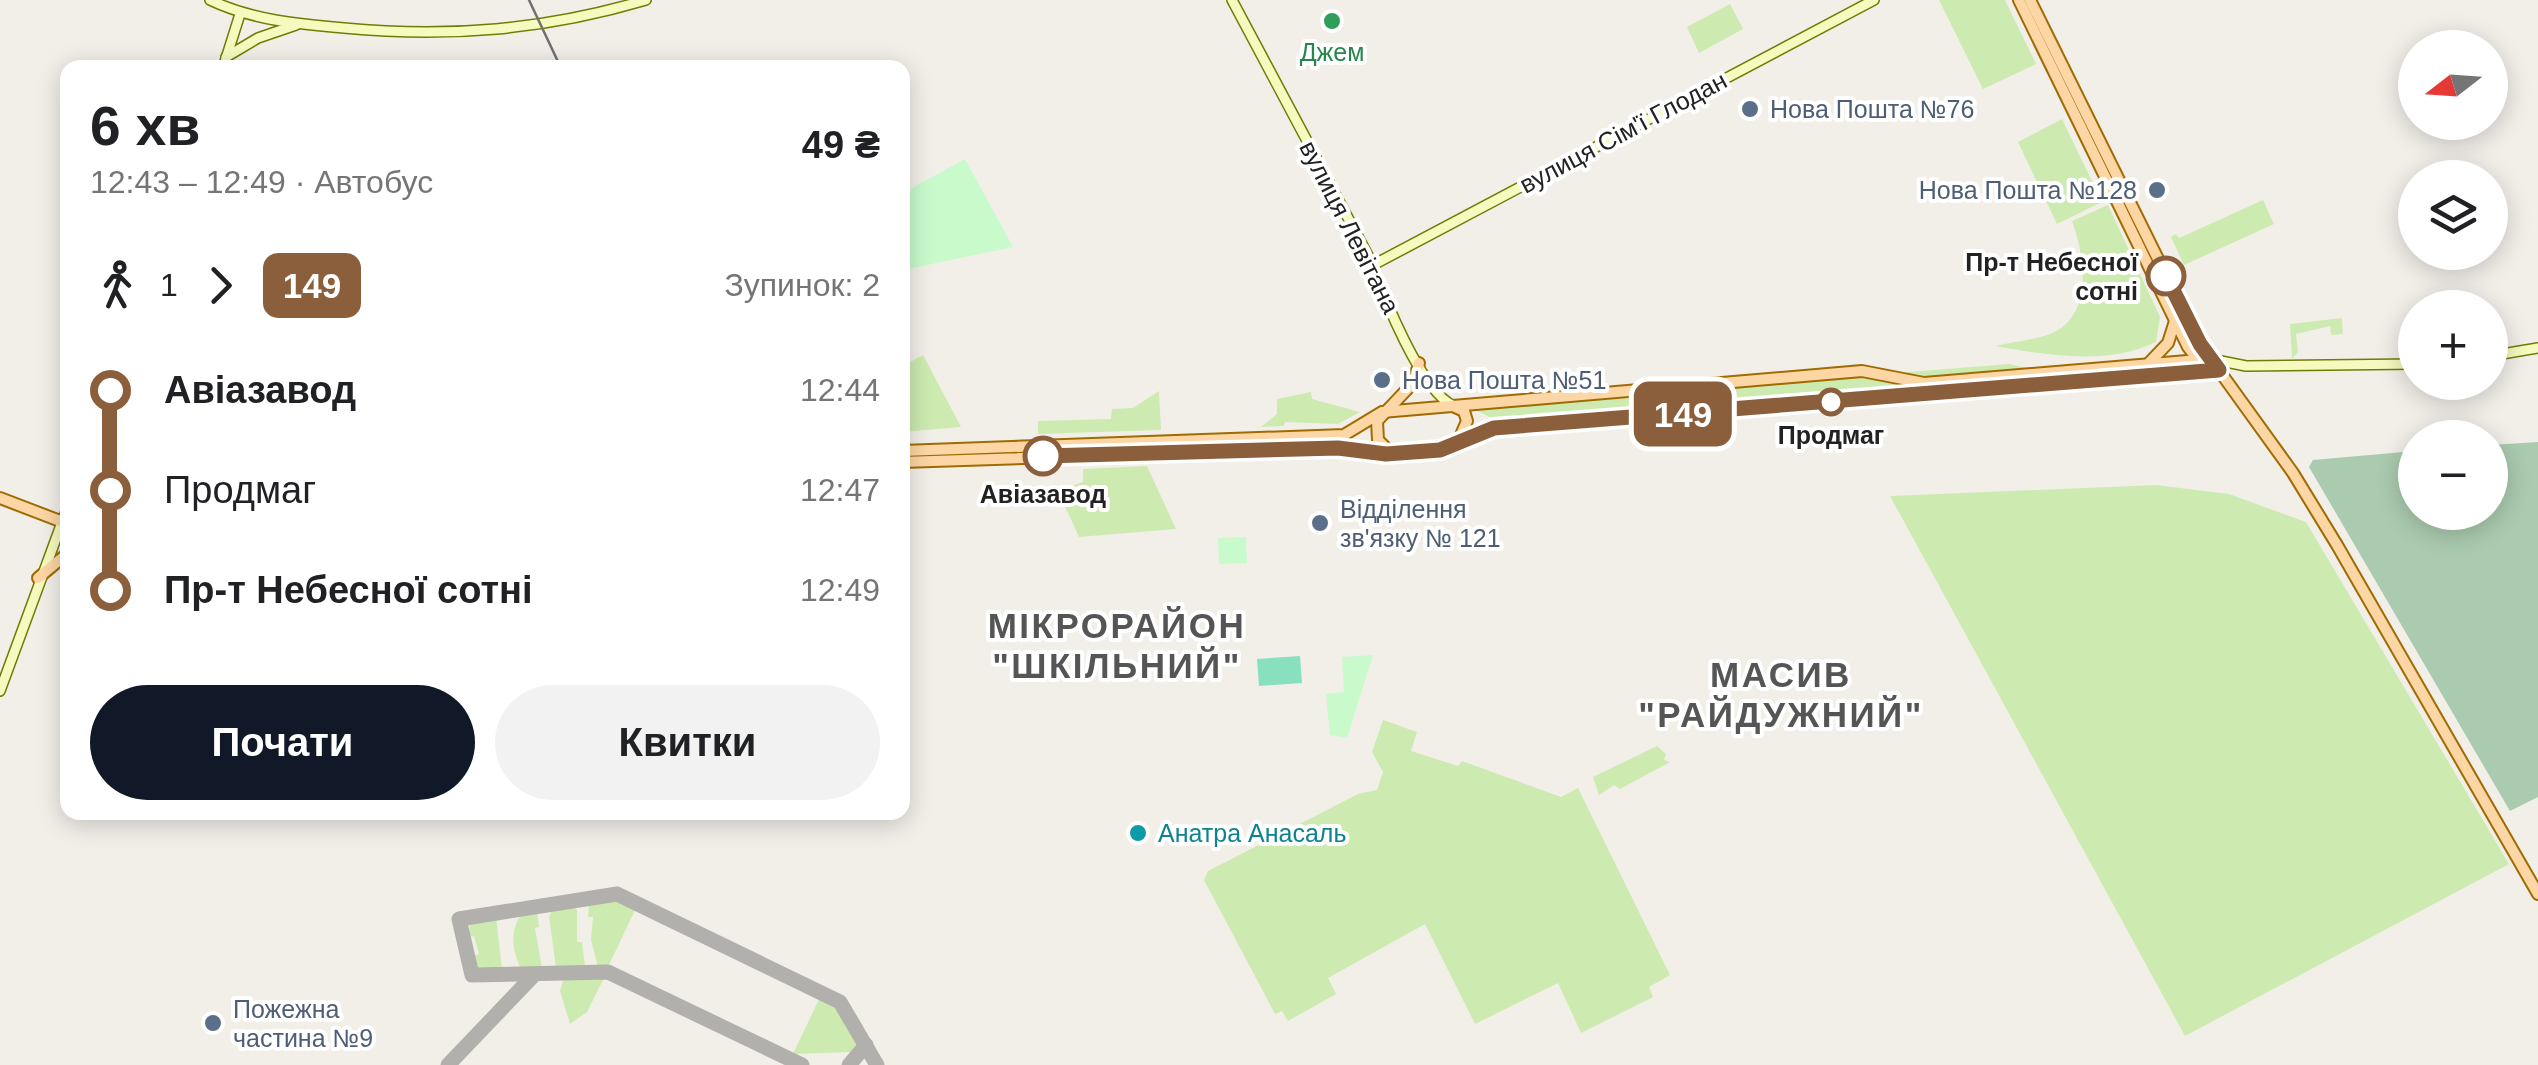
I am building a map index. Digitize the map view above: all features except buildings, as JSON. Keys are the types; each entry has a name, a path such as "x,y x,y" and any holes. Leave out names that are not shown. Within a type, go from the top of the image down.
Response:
{"main road":[{"path":"210,0 240,14 400,33 485,32 560,22 646,0"},
{"name":"вулиця Левітана","path":"1232,0 1438,398 1454,406"},
{"name":"вулиця Сім'ї Глодан","path":"1372,265 1874,0"},
{"path":"2019,0 2196,359"},
{"path":"2030,0 2213,366 2293,473 2538,894"},
{"path":"226,60 240,14"},
{"path":"228,60 258,38 300,24"},
{"path":"2148,364 2168,344 2175,320"},
{"path":"2508,353 2538,348"},
{"path":"1382,412 1862,371 1924,383 2196,359 2213,366"},
{"path":"910,461 1344,435 1382,412 1408,390 1419,363"},
{"path":"910,451 1338,448 1392,454 1440,450 1494,428 2213,366 2398,364"},
{"path":"1454,406 1464,412 1467,421 1458,442"},
{"path":"1382,412 1377,420 1378,440 1392,454"},
{"path":"0,498 60,523"},
{"path":"0,691 38,578 60,530"},
{"path":"38,578 60,560"}],"green space":[{"path":"1939,0 2005,0 2036,64 1983,89"},
{"path":"1730,4 1743,29 1699,53 1687,27"},
{"path":"2062,119 2102,202 2057,224 2018,142"},
{"path":"965,159 1013,247 910,269 910,189"},
{"path":"2263,200 2274,224 2184,265 2171,237 2176,234 2179,238"},
{"path":"2108,205 2160,317 2156,342 2097,356 2056,355 1995,346 2050,334 2074,314 2080,300 2082,268 2072,221"},
{"path":"2342,318 2343,334 2331,335 2330,326 2296,334 2298,352 2292,359 2290,324"},
{"path":"923,355 961,427 910,431 910,362"},
{"path":"2009,364 2036,370 1937,380 1896,373"},
{"path":"2188,368 1589,417 1497,421 1474,409 1857,376 1933,386"},
{"path":"1159,391 1161,430 1038,434 1038,421 1111,419 1112,409 1133,408"},
{"path":"1311,392 1312,399 1360,412 1338,424 1285,422 1284,426 1261,427 1277,414 1277,399"},
{"path":"2538,442 2538,797 2510,811 2309,467 2313,460 2398,452 2398,530 2508,530 2508,444"},
{"path":"1147,466 1176,529 1079,537 1058,491 1083,482 1083,469"},
{"path":"2156,485 2229,494 2306,522 2509,864 2185,1036 1890,496"},
{"path":"1246,537 1247,563 1219,564 1218,538"},
{"path":"1373,655 1347,738 1330,735 1326,694 1344,692 1342,657"},
{"path":"1300,656 1302,683 1259,686 1257,659"},
{"path":"1383,720 1417,732 1411,751 1458,766 1462,761 1561,797 1578,788 1670,975 1649,987 1653,997 1581,1033 1558,983 1475,1024 1425,924 1328,978 1336,994 1288,1021 1282,1011 1275,1014 1204,880 1208,871 1358,794 1377,790 1383,772 1372,752"},
{"path":"1657,746 1666,754 1664,760 1670,762 1620,789 1614,785 1599,795 1593,777"},
{"path":"616,899 636,908 608,967 598,967 591,940 593,917 588,917 589,903"},
{"path":"572,905 577,910 577,942 582,942 585,966 556,968 549,916 554,908"},
{"path":"537,911 539,927 535,928 542,968 522,970 514,949 515,927 522,913"},
{"path":"496,916 502,969 475,967 473,956 479,954 474,936 470,937 469,921"},
{"path":"605,976 587,1012 570,1024 560,991 564,978"},
{"path":"820,997 840,1010 860,1044 852,1052 793,1054"}],"taxiway":[{"path":"802,1065 608,972 472,975 459,919 617,894 840,1002 877,1065"},
{"path":"448,1065 534,975"},
{"path":"849,1065 866,1045"}],"tram line":[{"path":"529,0 557,60"}],"bus line":[{"name":"149","path":"1043,456 1338,448 1386,454 1440,450 1494,428 2219,370 2200,344 2166,276"}],"place":[{"name":"Джем","path":"1332,21"},
{"name":"Нова Пошта №76","path":"1750,109"},
{"name":"Нова Пошта №128","path":"2157,190"},
{"name":"Пр-т Небесної сотні","path":"2166,276"},
{"name":"Нова Пошта №51","path":"1382,380"},
{"name":"Продмаг","path":"1831,402"},
{"name":"Авіазавод","path":"1043,456"},
{"name":"Відділення зв'язку № 121","path":"1320,523"},
{"name":"Анатра Анасаль","path":"1138,833"},
{"name":"Пожежна частина №9","path":"213,1023"}],"district":[{"name":"МІКРОРАЙОН \"ШКІЛЬНИЙ\"","path":"1117,646"},
{"name":"МАСИВ \"РАЙДУЖНИЙ\"","path":"1781,695"}]}
